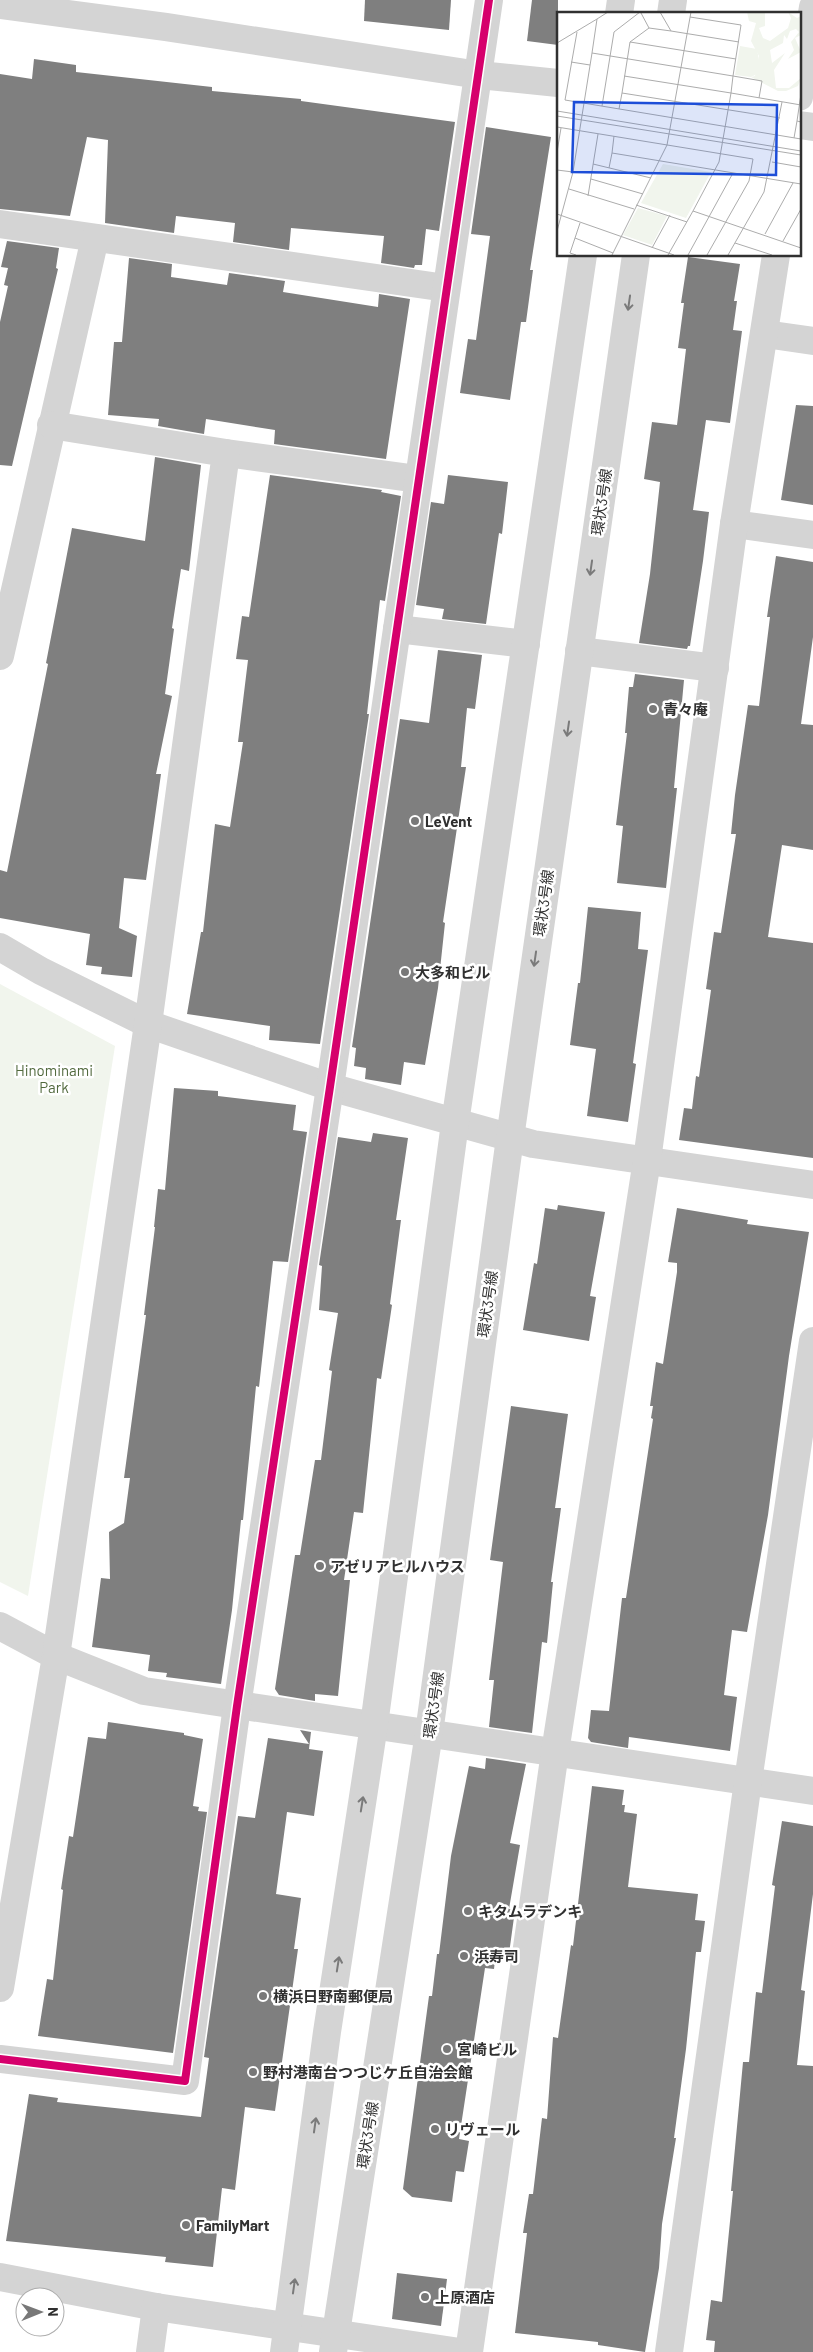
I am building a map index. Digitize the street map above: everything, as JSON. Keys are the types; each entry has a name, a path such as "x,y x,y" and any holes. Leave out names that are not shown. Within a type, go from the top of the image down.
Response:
{"street":[{"path":"0,2059 185,2081 238,1706 489,0"},
{"path":"0,5 166,27 479,75 557,83"},
{"path":"800,91 813,7"},
{"path":"800,125 813,127"},
{"path":"0,224 446,288"},
{"path":"0,656 95,238"},
{"path":"286,2339 328,2032 374,1725 455,1122 583,256"},
{"name":"環状3号線","path":"334,2342 429,1733 510,1138 636,256"},
{"path":"469,2352 555,1752 647,1160 734,524 776,256"},
{"path":"765,334 813,341"},
{"path":"51,425 226,453 418,479"},
{"path":"0,1988 11,1850 56,1656 148,1024 226,453"},
{"path":"734,524 813,536"},
{"path":"397,629 526,644"},
{"path":"579,651 715,668"},
{"path":"0,947 41,971 148,1024 330,1087 533,1144 813,1185"},
{"path":"669,2352 748,1781 813,1342"},
{"path":"0,1626 56,1656 144,1691 813,1791"},
{"path":"0,2277 156,2307 286,2339 460,2352"},
{"path":"150,2352 156,2307"}],"green space":[{"name":"Hinominami Park","path":"0,984 115,1046 28,1596 0,1582"}],"building":[{"path":"365,0 451,0 449,30 364,21"},
{"path":"532,0 558,0 557,45 527,41"},
{"path":"34,59 76,65 76,72 212,87 212,91 301,99 301,101 455,122 439,231 426,229 422,265 415,265 414,268 381,263 384,236 291,228 289,250 233,242 235,223 176,216 174,233 105,223 108,140 87,137 70,216 0,209 0,74 32,79"},
{"path":"486,127 551,137 530,270 533,270 526,322 521,322 510,400 460,393 468,339 476,340 490,236 471,234"},
{"path":"7,241 59,248 56,268 58,269 12,466 0,465 0,322 8,286 4,285 8,268 1,267"},
{"path":"688,257 740,264 734,301 737,301 733,330 742,331 730,423 706,420 693,510 709,512 690,646 687,649 639,643 650,574 660,482 644,479 652,422 677,425 686,349 678,348 684,303 681,303"},
{"path":"129,258 172,264 171,277 227,285 229,273 285,281 283,292 378,307 379,294 410,299 386,459 274,444 275,430 206,419 204,434 158,426 159,419 108,415 114,342 122,342"},
{"path":"796,405 813,406 813,505 781,500"},
{"path":"155,457 201,465 189,571 181,569 172,628 174,629 165,694 172,696 156,774 161,774 146,880 124,878 119,928 137,936 132,977 101,974 102,967 86,965 90,934 0,918 0,870 7,872 48,664 46,663 72,528 145,541"},
{"path":"270,475 382,490 381,492 401,496 385,601 380,600 367,714 369,714 320,1044 269,1040 270,1026 187,1014 201,932 203,932 215,824 230,827 243,742 238,742 248,660 236,659 242,616 249,617"},
{"path":"448,475 508,482 502,534 499,533 486,624 442,619 444,609 416,605 431,502 444,504"},
{"path":"776,556 813,562 813,637 801,724 813,725 813,850 782,845 768,937 813,943 813,1158 679,1140 684,1108 692,1109 696,1076 699,1077 711,990 706,989 714,932 721,933 736,834 731,834 748,705 759,706 770,617 767,617"},
{"path":"438,650 482,655 475,709 467,708 461,767 466,767 443,922 445,923 438,988 425,1065 404,1062 401,1085 365,1079 366,1068 354,1066 356,1048 352,1047 400,719 429,723"},
{"path":"635,674 684,680 674,788 677,788 666,888 617,883 623,826 616,825 627,733 625,733 629,687 633,687"},
{"path":"588,907 641,912 638,949 648,950 633,1063 636,1064 628,1122 587,1116 596,1049 570,1045 578,983 580,983"},
{"path":"174,1088 218,1091 218,1096 296,1105 293,1130 307,1132 288,1262 273,1261 259,1387 256,1386 232,1610 221,1684 166,1677 167,1673 148,1671 150,1655 92,1647 101,1578 110,1579 109,1532 124,1523 130,1478 124,1478 146,1315 144,1315 158,1189 165,1190"},
{"path":"373,1133 408,1138 396,1220 401,1220 390,1304 392,1305 381,1379 377,1378 363,1513 354,1512 344,1580 350,1580 338,1696 315,1694 315,1701 279,1695 275,1689 295,1555 300,1555 315,1460 321,1460 332,1371 329,1370 338,1313 319,1310 322,1266 319,1265 338,1137 371,1142"},
{"path":"558,1205 605,1212 590,1296 596,1297 589,1341 523,1330 534,1263 537,1264 545,1208 557,1210"},
{"path":"677,1208 748,1220 747,1224 809,1232 789,1356 768,1515 747,1632 732,1630 724,1695 737,1697 730,1751 629,1737 628,1748 591,1742 588,1738 591,1710 609,1711 622,1598 626,1598 653,1419 651,1418 653,1406 650,1406 656,1362 663,1364 677,1272 677,1263 668,1262"},
{"path":"511,1406 568,1414 555,1508 561,1508 551,1582 553,1582 547,1643 542,1642 532,1733 489,1727 494,1680 489,1680 503,1562 490,1560"},
{"path":"108,1722 184,1733 184,1735 203,1739 193,1806 199,1807 198,1811 207,1812 173,2053 38,2036 47,1979 53,1980 63,1890 61,1889 69,1836 73,1837 88,1737 106,1739"},
{"path":"300,1730 311,1732 309,1749 323,1751 314,1816 287,1812 276,1894 301,1898 294,1949 298,1949 275,2111 245,2107 235,2190 222,2188 213,2267 165,2262 166,2257 6,2241 29,2094 58,2098 57,2102 201,2117 209,2058 204,2057 238,1816 255,1818 268,1738 309,1744"},
{"path":"486,1758 526,1764 510,1843 520,1845 509,1909 515,1910 508,1961 495,1960 494,1969 485,1968 459,2139 469,2141 464,2172 456,2171 452,2202 412,2197 403,2189 429,1996 432,1996 437,1954 439,1954 451,1856 469,1766 485,1769"},
{"path":"592,1786 624,1790 622,1805 625,1805 624,1812 637,1814 628,1887 698,1894 695,1920 705,1921 701,1952 696,1952 674,2138 676,2138 662,2224 659,2268 645,2352 598,2345 598,2342 515,2333 527,2233 523,2233 529,2194 533,2194 542,2118 547,2119 553,2037 558,2038 571,1945 573,1946"},
{"path":"782,1821 813,1826 813,1894 801,1990 805,1991 797,2065 813,2066 813,2352 714,2352 715,2341 706,2340 711,2300 722,2302 743,2062 749,2062 756,1992 762,1993 775,1886 772,1885"},
{"path":"397,2273 447,2279 441,2326 392,2319"}],"cycle path":[{"path":"0,2059 185,2081 237,1706 330,1087 489,0"}],"place":[{"name":"青々庵","path":"653,709"},
{"name":"LeVent","path":"415,821"},
{"name":"大多和ビル","path":"405,972"},
{"name":"アゼリアヒルハウス","path":"320,1566"},
{"name":"キタムラデンキ","path":"468,1911"},
{"name":"浜寿司","path":"464,1956"},
{"name":"横浜日野南郵便局","path":"263,1996"},
{"name":"宮崎ビル","path":"447,2049"},
{"name":"野村港南台つつじケ丘自治会館","path":"253,2072"},
{"name":"リヴェール","path":"435,2129"},
{"name":"FamilyMart","path":"186,2225"},
{"name":"上原酒店","path":"425,2297"}]}
